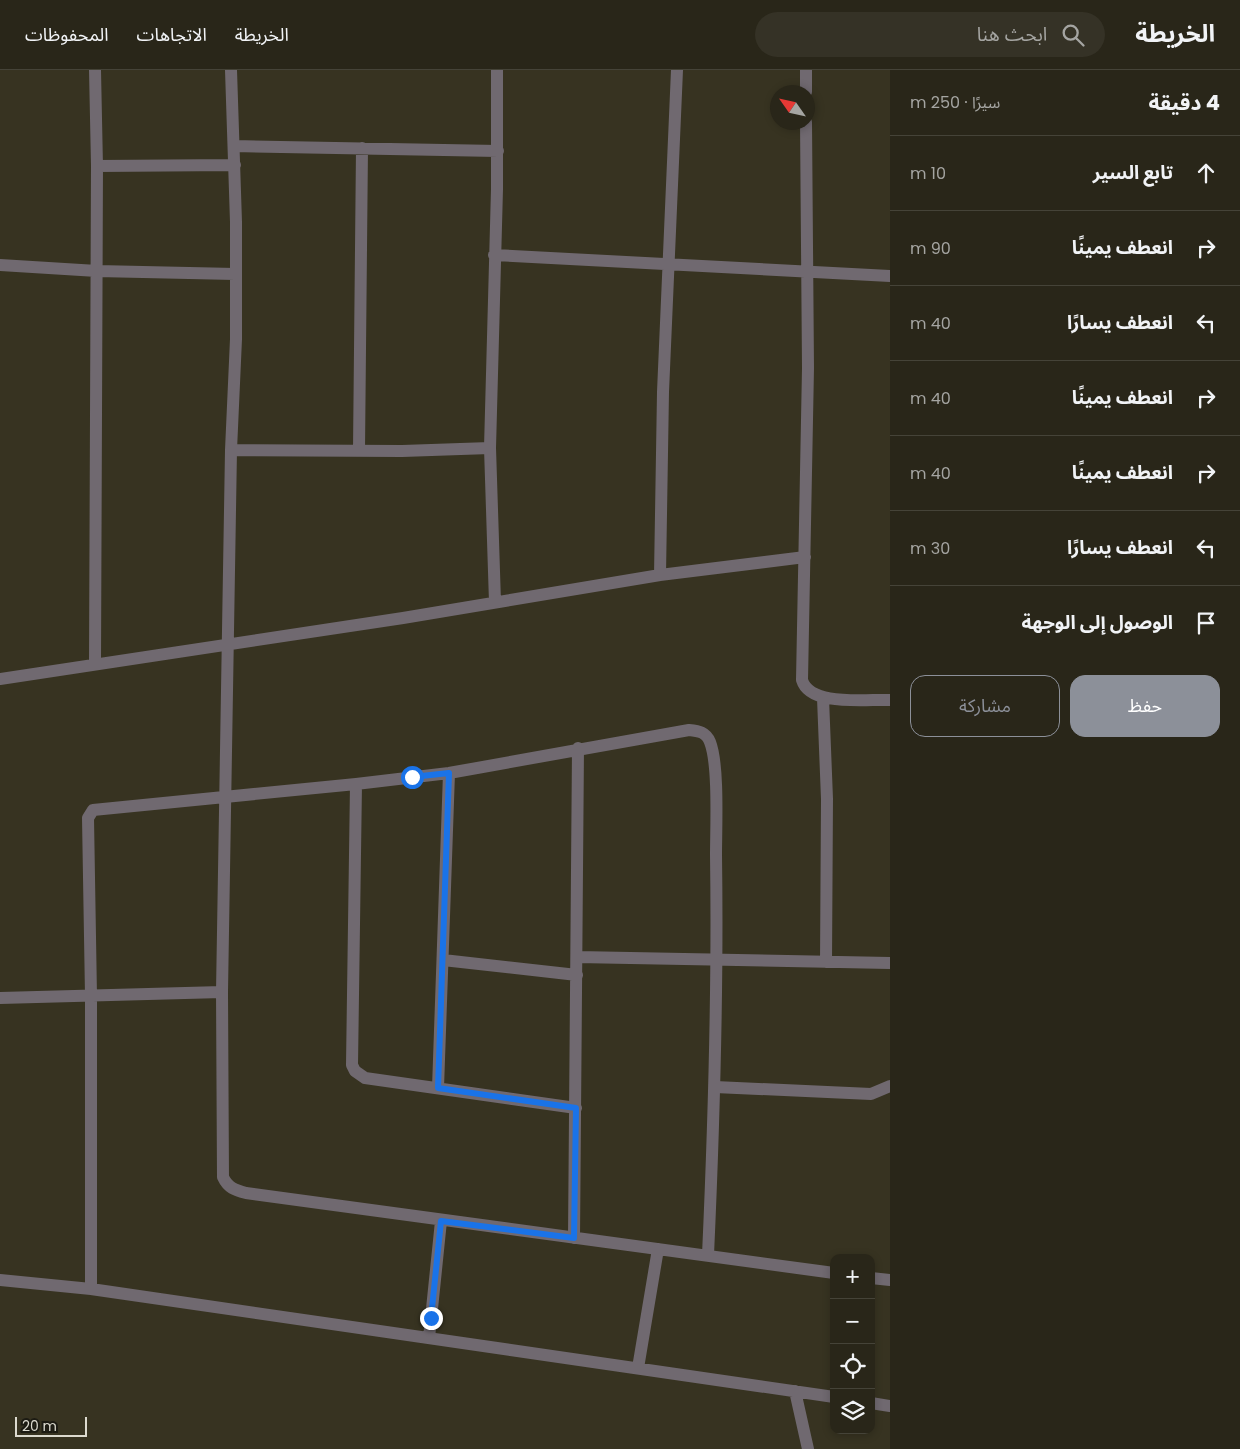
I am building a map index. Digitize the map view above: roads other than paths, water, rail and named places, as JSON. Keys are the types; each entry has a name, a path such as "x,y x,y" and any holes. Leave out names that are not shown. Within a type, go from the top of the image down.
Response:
{"street":[{"path":"95,70 97,166 95,663"},
{"path":"231,70 235,164 236,339 231,450 222,992 223,1177 228,1185 246,1193 830,1272"},
{"path":"495,602 490,448 498,151 497,70"},
{"path":"660,576 663,392 677,70"},
{"path":"806,70 806,85"},
{"path":"806,130 808,378 806,556 802,680 805,688 823,698 890,700"},
{"path":"234,146 498,151"},
{"path":"359,450 362,148"},
{"path":"97,166 235,164"},
{"path":"494,255 806,270 890,276"},
{"path":"0,265 97,271 235,274"},
{"path":"231,450 447,450 490,448"},
{"path":"0,678 660,576 806,556"},
{"path":"823,698 827,799 826,962"},
{"path":"91,1289 91,996 88,818 90,813 96,808 104,807 226,797 449,773 578,748 689,730 701,732 707,736 713,755 718,960 708,1255"},
{"path":"574,1238 578,748"},
{"path":"438,1088 449,773"},
{"path":"356,784 352,1065 355,1071 365,1078 576,1108"},
{"path":"577,957 890,963"},
{"path":"443,960 576,975"},
{"path":"0,998 222,992"},
{"path":"715,1087 872,1094 890,1086"},
{"path":"428,1338 441,1221"},
{"path":"638,1368 658,1249"},
{"path":"875,1278 890,1280"},
{"path":"0,1280 91,1289 830,1396"},
{"path":"794,1391 808,1449"},
{"path":"875,1404 890,1406"}]}
